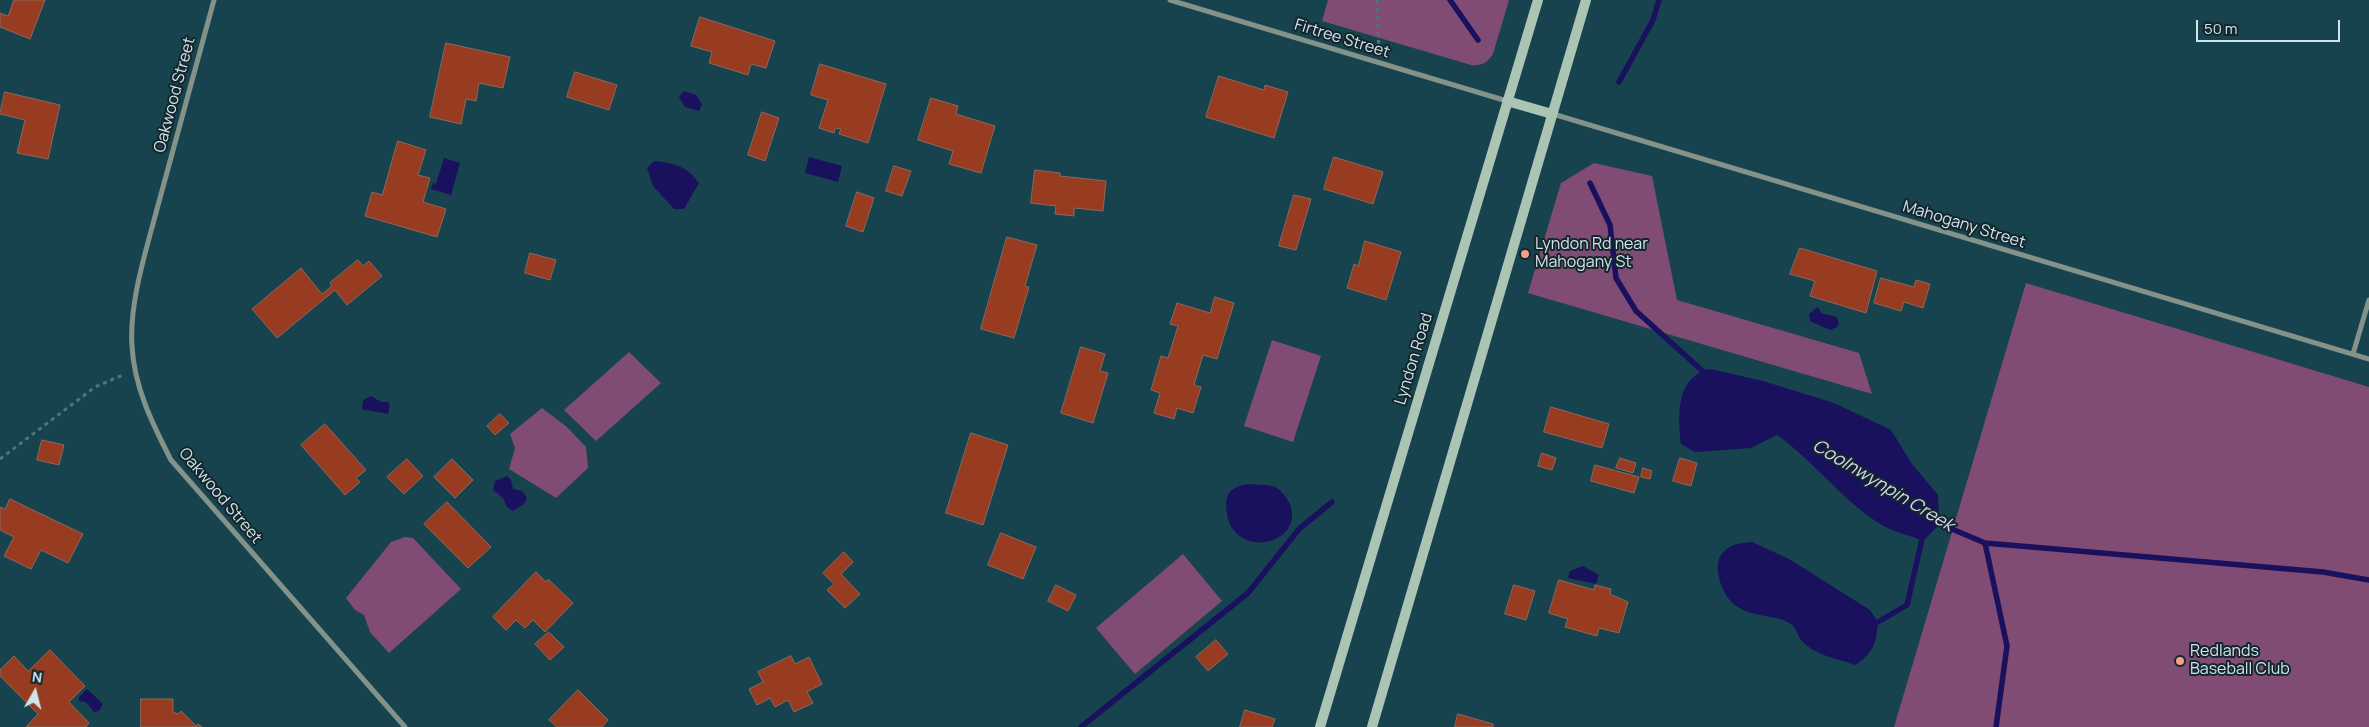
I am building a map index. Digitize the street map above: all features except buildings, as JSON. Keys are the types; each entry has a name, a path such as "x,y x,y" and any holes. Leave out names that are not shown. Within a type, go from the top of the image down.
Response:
{"main road":[{"name":"Lyndon Road","path":"1320,727 1538,0"},
{"path":"1372,727 1478,373 1586,0"},
{"path":"1507,101 1552,114"}],"street":[{"name":"Oakwood Street","path":"214,0 152,228 135,306 132,348 136,370 155,430 171,460 405,727"},
{"name":"Firtree Street","path":"1170,0 1507,101"},
{"name":"Mahogany Street","path":"1552,114 2369,359"},
{"path":"2353,354 2369,300"}],"path":[{"path":"1377,0 1380,22 1379,63"},
{"path":"0,459 95,387 136,370"}],"shaded area":[{"path":"1328,0 1509,0 1493,54 1484,63 1471,65 1322,21"},
{"path":"1594,163 1652,176 1677,300 1859,353 1872,394 1528,293 1561,183"},
{"path":"2026,283 2369,387 2369,727 1894,727"},
{"path":"1272,340 1321,356 1293,442 1244,426"},
{"path":"629,352 661,383 596,441 564,410"},
{"path":"542,408 567,427 586,447 588,468 556,498 509,469 515,448 510,434"},
{"path":"405,537 413,538 461,589 389,653 370,632 364,615 355,610 346,598 391,542"},
{"path":"1183,554 1222,601 1135,674 1096,628"}],"water":[{"path":"684,91 696,95 702,104 699,111 685,107 679,97"},
{"path":"809,157 842,166 838,182 805,173"},
{"path":"444,158 460,163 451,195 431,189 433,183 436,184"},
{"path":"654,161 680,166 699,183 684,209 674,209 653,186 647,168"},
{"path":"1818,307 1821,313 1837,317 1839,324 1837,327 1830,330 1810,321 1809,314"},
{"path":"1710,369 1763,381 1834,403 1891,430 1912,464 1938,495 1939,525 1923,541 1882,525 1850,501 1777,435 1751,448 1695,452 1681,444 1679,422 1681,399 1690,380 1699,373"},
{"path":"371,396 381,402 388,402 390,405 388,414 362,409 363,400"},
{"path":"507,476 511,480 513,489 522,491 527,498 524,504 513,511 507,507 503,498 493,490 495,481"},
{"path":"1248,484 1275,487 1282,492 1289,502 1292,518 1287,530 1278,538 1266,542 1254,542 1241,537 1232,528 1227,513 1226,501 1233,489"},
{"path":"1752,542 1789,559 1870,610 1878,622 1875,641 1867,656 1856,665 1827,656 1806,645 1801,640 1795,627 1784,620 1750,613 1735,605 1728,598 1722,586 1718,572 1719,559 1727,549 1739,544"},
{"path":"1583,566 1599,575 1596,584 1568,578 1570,571"},
{"path":"87,689 103,704 99,711 94,712 86,702 79,701 79,697"}],"waterway":[{"name":"Coolnwynpin Creek","path":"1450,0 1478,40"},
{"path":"1619,82 1653,20 1659,0"},
{"name":"Coolnwynpin Creek","path":"1590,183 1610,225 1616,278 1636,311 1707,375"},
{"path":"1081,727 1248,593 1299,529 1332,502"},
{"name":"Coolnwynpin Creek","path":"1933,521 1985,543 2323,572 2369,580"},
{"path":"1878,622 1907,605 1923,535"},
{"path":"1985,543 2007,646 1996,727"}],"place":[{"name":"Lyndon Rd near Mahogany St","path":"1525,254"},
{"name":"Redlands Baseball Club","path":"2180,661"}]}
